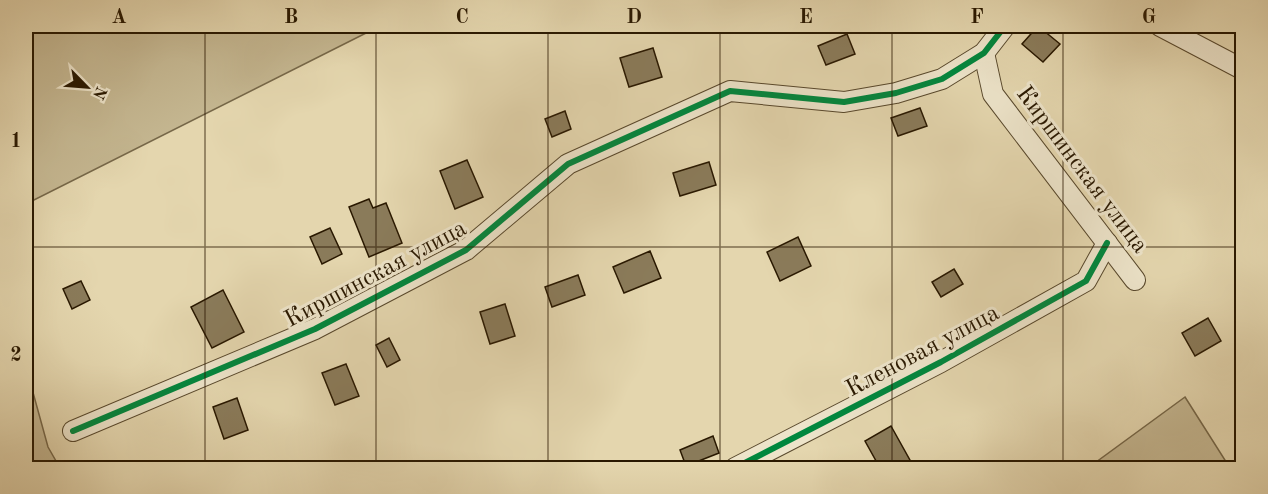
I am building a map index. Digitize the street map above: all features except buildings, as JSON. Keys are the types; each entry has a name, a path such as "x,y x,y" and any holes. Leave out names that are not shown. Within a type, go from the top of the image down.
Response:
{"street":[{"name":"Киршинская улица","path":"73,431 315,329 466,250 568,164 730,91 844,102 896,93 942,79 984,53 1005,26"},
{"path":"1160,26 1242,69"},
{"name":"Киршинская улица","path":"984,53 993,94 1136,280"},
{"name":"Кленовая улица","path":"735,468 941,363 1086,281 1107,243"}],"shaded area":[{"path":"26,26 380,26 26,204"},
{"path":"26,367 48,447 60,468 26,468"},
{"path":"1185,397 1230,468 1088,468"}],"cycle path":[{"path":"73,431 315,329 466,250 568,164 730,91 844,102 896,93 942,79 984,53 1005,26"},
{"path":"735,468 941,362 1086,281 1107,243"}]}
